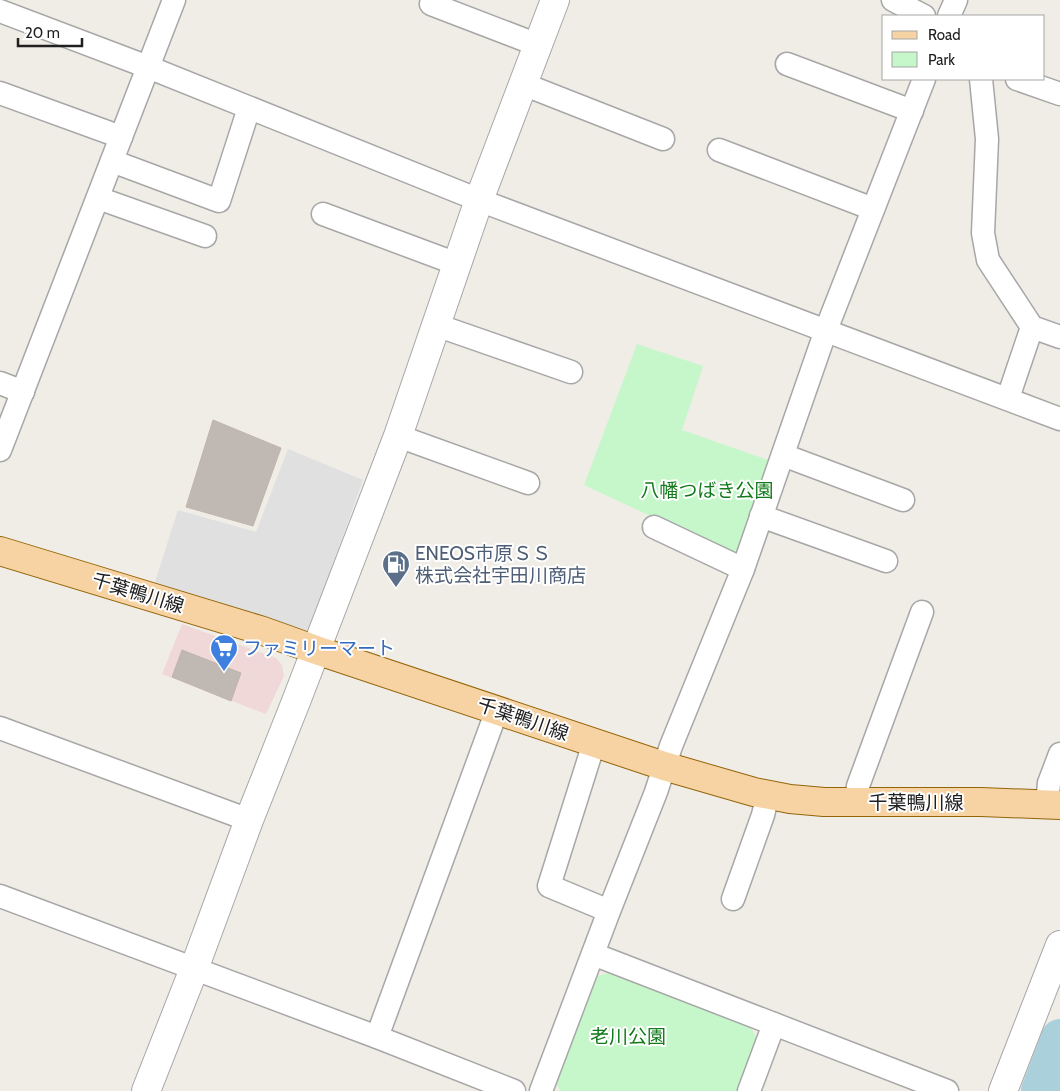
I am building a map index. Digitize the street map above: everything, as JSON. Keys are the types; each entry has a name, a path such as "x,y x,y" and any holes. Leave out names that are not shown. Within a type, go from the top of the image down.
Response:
{"main road":[{"name":"千葉鴨川線","path":"0,551 263,632 664,766 754,792 807,801 856,803 981,802 1053,804"}],"street":[{"path":"0,450 174,0"},
{"path":"432,0 430,4 538,45"},
{"path":"146,1091 398,436 479,200 556,0"},
{"path":"894,0 922,15"},
{"path":"949,15 956,0"},
{"path":"0,12 148,68 479,200 1060,419"},
{"path":"787,64 912,111"},
{"path":"541,1091 656,792 664,766 743,569 826,330 924,80"},
{"path":"981,80 987,139 982,233 988,260 1032,327 1060,337"},
{"path":"1020,80 1060,94"},
{"path":"524,84 663,138"},
{"path":"0,93 121,136"},
{"path":"112,161 219,201 249,108"},
{"path":"719,150 873,209"},
{"path":"98,198 206,236"},
{"path":"323,214 457,264"},
{"path":"436,325 571,372"},
{"path":"1008,398 1032,327"},
{"path":"0,384 23,392"},
{"path":"398,436 528,483"},
{"path":"783,455 903,500"},
{"path":"761,516 886,561"},
{"path":"654,527 743,569"},
{"path":"856,803 858,786 922,612"},
{"path":"376,1037 497,710"},
{"path":"0,728 249,820"},
{"path":"594,743 549,886 609,911"},
{"path":"1053,804 1049,783 1060,754"},
{"path":"733,899 763,815 768,794"},
{"path":"0,896 376,1037 514,1091"},
{"path":"1004,1091 1060,945"},
{"path":"593,954 947,1091"},
{"path":"749,1091 774,1024"}],"shaded area":[{"path":"288,449 363,480 309,631 154,585 178,510 256,532"},
{"path":"182,624 276,658 282,665 284,676 266,714 162,674"}],"green space":[{"name":"八幡つばき公園","path":"637,344 703,366 682,430 771,461 738,557 584,485"},
{"name":"老川公園","path":"613,972 748,1022 757,1039 737,1091 560,1091 554,1079 593,977"}],"building":[{"path":"213,420 281,448 253,526 186,507"},
{"path":"182,650 241,673 231,701 172,677"}],"waterway":[{"path":"1040,1091 1060,1038"}],"place":[{"name":"ENEOS市原ＳＳ 株式会社宇田川商店","path":"396,588"},
{"name":"ファミリーマート","path":"224,672"}]}
